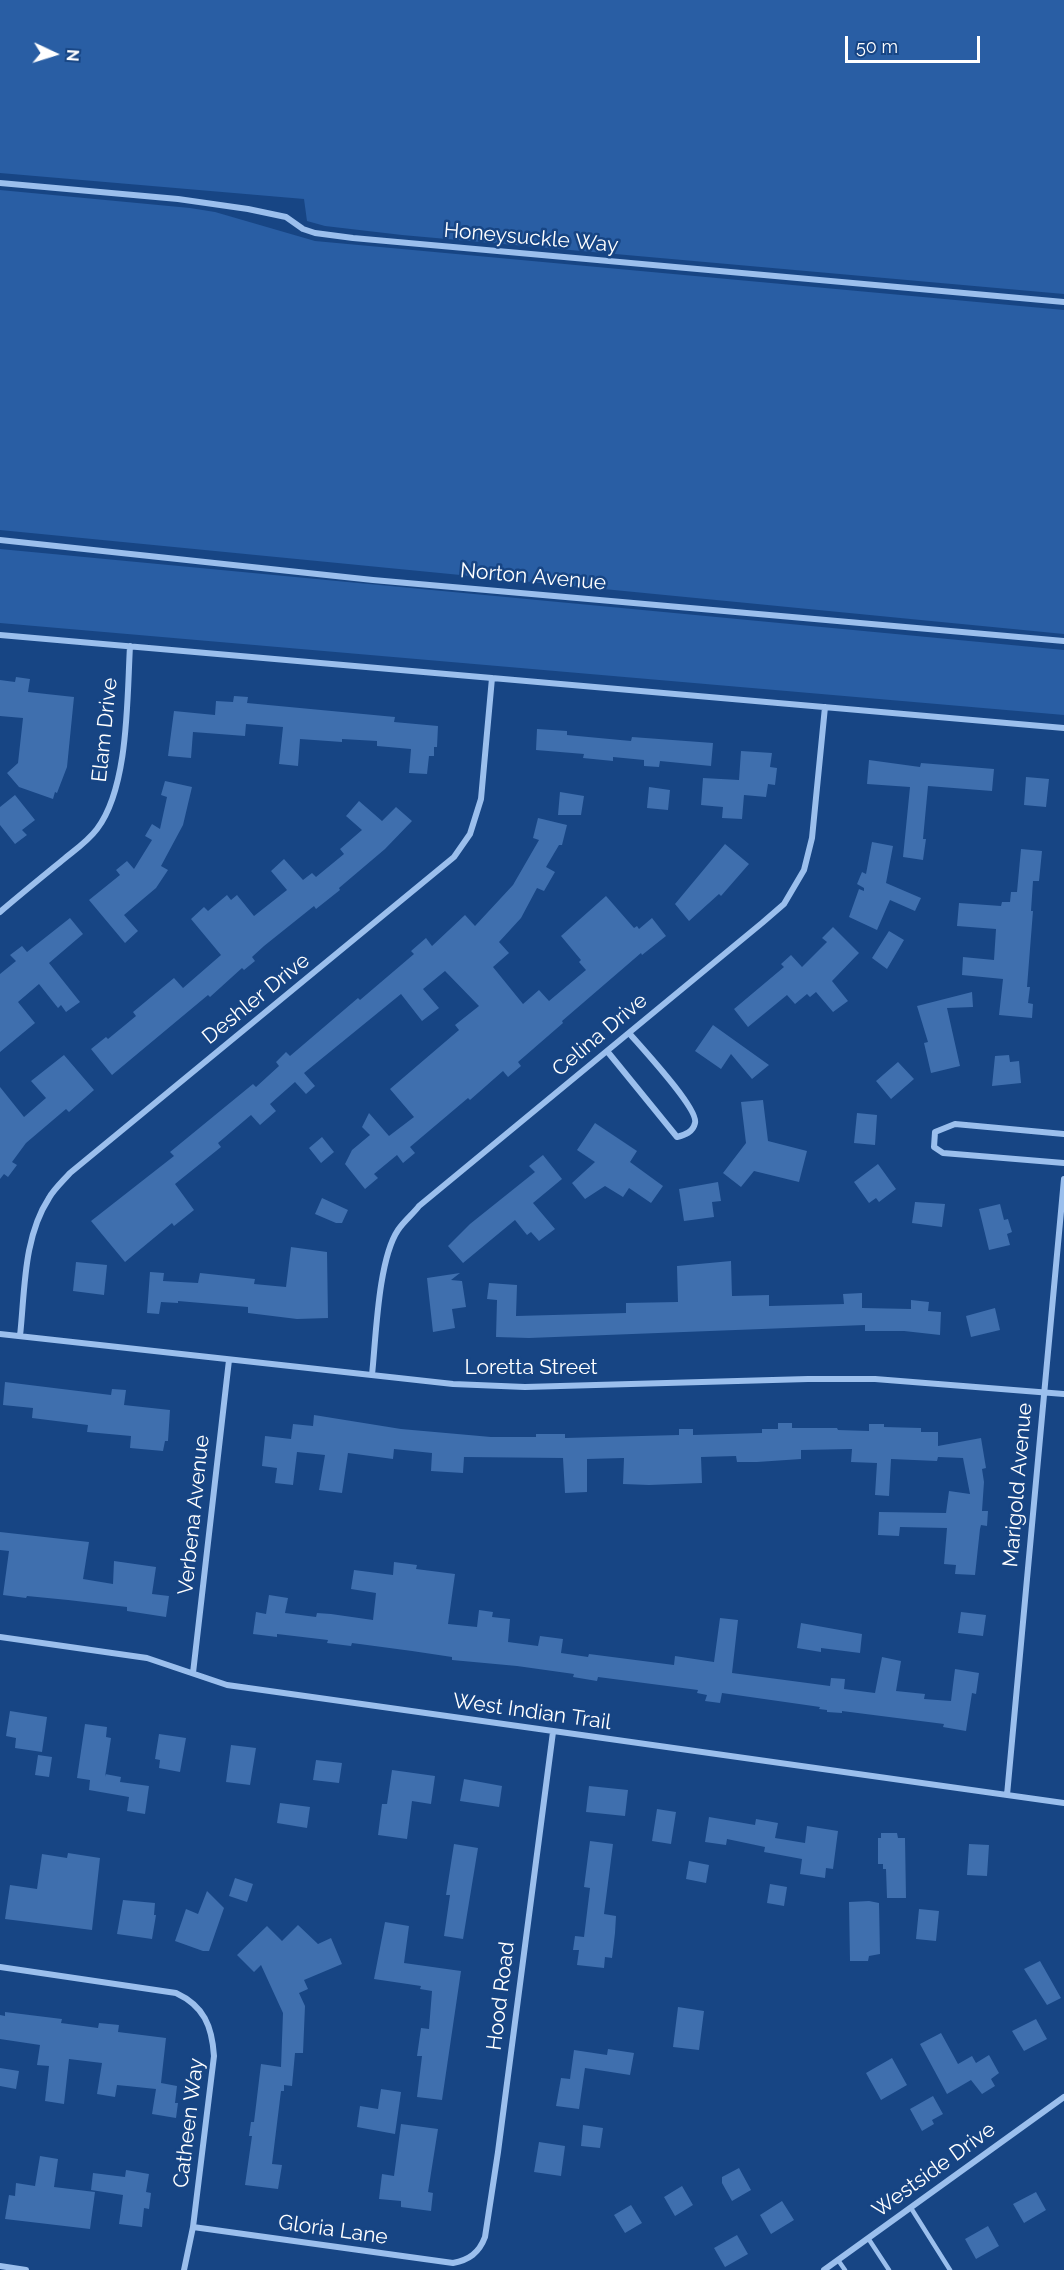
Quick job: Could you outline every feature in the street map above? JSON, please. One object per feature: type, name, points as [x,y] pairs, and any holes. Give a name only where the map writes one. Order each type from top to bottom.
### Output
[{"type":"street","name":"Honeysuckle Way","points":[[0,183],[248,209],[286,217],[303,229],[315,233],[353,238],[1064,302]]},
{"type":"street","name":"Norton Avenue","points":[[0,540],[396,582],[1064,641]]},
{"type":"street","points":[[0,635],[1064,728]]},
{"type":"street","name":"Elam Drive","points":[[0,912],[88,839],[108,811],[120,769],[130,646]]},
{"type":"street","name":"Deshler Drive","points":[[20,1336],[31,1243],[49,1197],[70,1173],[454,857],[470,834],[481,800],[492,678]]},
{"type":"street","name":"Celina Drive","points":[[372,1375],[384,1270],[389,1249],[398,1231],[420,1206],[784,904],[801,878],[812,838],[825,707]]},
{"type":"street","points":[[607,1051],[677,1137],[692,1130],[695,1115],[687,1101],[629,1033]]},
{"type":"street","points":[[1064,1134],[955,1124],[935,1132],[934,1147],[942,1153],[1064,1162]]},
{"type":"street","name":"Marigold Avenue","points":[[1007,1795],[1064,1179]]},
{"type":"street","name":"Loretta Street","points":[[0,1334],[453,1384],[525,1387],[808,1378],[875,1379],[1064,1394]]},
{"type":"street","name":"Verbena Avenue","points":[[193,1673],[229,1360]]},
{"type":"street","name":"West Indian Trail","points":[[0,1637],[147,1658],[226,1685],[1064,1803]]},
{"type":"street","name":"Hood Road","points":[[468,2258],[481,2247],[485,2237],[553,1732]]},
{"type":"street","name":"Catheen Way","points":[[0,1967],[177,1993],[194,2003],[203,2013],[213,2036],[214,2055],[193,2227],[184,2270]]},
{"type":"street","name":"Westside Drive","points":[[824,2270],[1064,2097]]},
{"type":"street","name":"Gloria Lane","points":[[193,2227],[453,2263],[468,2258]]},
{"type":"street","points":[[0,2266],[26,2270]]},
{"type":"lane","points":[[910,2208],[950,2270]]},
{"type":"lane","points":[[868,2238],[889,2270]]},
{"type":"lane","points":[[838,2260],[845,2270]]},
{"type":"shaded area","points":[[0,0],[1064,0],[1064,294],[402,235],[325,226],[307,221],[304,199],[0,173]]},
{"type":"shaded area","points":[[0,190],[215,212],[315,241],[1064,310],[1064,634],[0,530]]},
{"type":"shaded area","points":[[0,549],[1064,650],[1064,715],[0,623]]},
{"type":"building","points":[[16,677],[30,679],[28,692],[74,697],[67,767],[53,799],[19,787],[7,773],[18,763],[23,718],[0,716],[0,680],[15,682]]},
{"type":"building","points":[[234,696],[248,697],[247,703],[395,717],[394,722],[438,726],[437,747],[434,747],[434,756],[429,756],[427,774],[409,773],[411,749],[377,746],[377,741],[342,739],[342,742],[300,739],[298,766],[279,764],[283,727],[246,724],[245,736],[193,732],[191,758],[168,756],[174,711],[215,715],[216,701],[233,702]]},
{"type":"building","points":[[537,729],[567,731],[567,735],[631,741],[632,737],[713,743],[711,766],[660,761],[659,767],[644,766],[644,760],[613,757],[613,761],[583,758],[584,754],[536,750]]},
{"type":"building","points":[[741,751],[772,753],[770,767],[777,768],[775,785],[768,784],[766,797],[744,795],[742,819],[722,818],[723,807],[701,805],[703,778],[739,780]]},
{"type":"building","points":[[869,760],[920,767],[921,763],[994,769],[992,791],[928,786],[923,860],[903,857],[910,787],[867,784]]},
{"type":"building","points":[[1026,777],[1049,779],[1046,807],[1024,805]]},
{"type":"building","points":[[165,781],[192,787],[183,825],[161,866],[168,870],[156,888],[124,915],[138,931],[125,943],[89,900],[120,875],[116,870],[127,861],[134,869],[152,840],[145,836],[152,824],[160,829],[167,797],[161,795]]},
{"type":"building","points":[[649,787],[670,790],[668,810],[647,808]]},
{"type":"building","points":[[560,792],[584,796],[581,815],[558,815]]},
{"type":"building","points":[[15,795],[35,820],[22,830],[27,835],[15,844],[0,825],[0,807]]},
{"type":"building","points":[[359,801],[382,821],[396,807],[412,821],[385,849],[339,888],[340,890],[316,909],[314,906],[264,946],[252,957],[255,961],[244,970],[242,968],[210,997],[208,995],[112,1075],[91,1049],[106,1037],[108,1039],[136,1016],[133,1012],[174,978],[183,988],[221,955],[191,919],[204,907],[208,911],[227,895],[231,900],[237,895],[254,916],[287,890],[271,871],[284,859],[303,880],[312,873],[316,877],[344,854],[340,849],[362,830],[346,816]]},
{"type":"building","points":[[538,818],[567,825],[562,845],[559,845],[546,867],[555,872],[544,891],[537,888],[521,918],[499,942],[509,953],[493,967],[523,1004],[539,990],[549,1001],[586,970],[579,962],[581,960],[561,936],[606,896],[634,928],[637,926],[639,929],[652,918],[666,936],[642,955],[641,953],[562,1021],[563,1023],[518,1062],[521,1066],[508,1077],[503,1071],[470,1100],[468,1098],[410,1147],[415,1153],[403,1163],[397,1155],[374,1174],[378,1178],[365,1189],[345,1164],[352,1150],[370,1135],[362,1127],[369,1113],[389,1136],[414,1117],[390,1089],[459,1030],[455,1025],[479,1006],[445,971],[423,989],[439,1008],[422,1021],[401,994],[304,1073],[315,1086],[306,1094],[295,1082],[270,1104],[276,1111],[260,1125],[251,1115],[218,1143],[221,1147],[175,1184],[194,1210],[174,1226],[172,1223],[125,1262],[91,1221],[174,1156],[170,1152],[253,1084],[256,1087],[279,1066],[276,1062],[286,1052],[290,1056],[358,998],[360,1000],[414,954],[411,951],[426,938],[432,946],[465,915],[475,926],[513,885],[539,840],[533,838]]},
{"type":"building","points":[[872,842],[893,846],[886,883],[921,898],[915,911],[890,900],[877,930],[849,917],[859,889],[864,891],[864,888],[857,884],[862,872],[866,874]]},
{"type":"building","points":[[725,844],[749,864],[721,896],[719,894],[689,921],[675,904]]},
{"type":"building","points":[[1021,849],[1042,851],[1039,881],[1033,881],[1031,911],[1033,911],[1027,987],[1030,987],[1028,1003],[1033,1004],[1032,1018],[999,1015],[1003,979],[962,975],[963,957],[994,960],[996,929],[957,926],[959,903],[1001,906],[1002,902],[1010,902],[1011,892],[1017,892]]},
{"type":"building","points":[[70,918],[83,934],[49,963],[80,1002],[66,1012],[61,1005],[58,1008],[39,984],[18,1002],[35,1023],[0,1052],[0,974],[16,961],[10,955],[22,946],[27,952]]},
{"type":"building","points":[[833,927],[859,953],[832,981],[848,1001],[833,1012],[816,992],[810,997],[807,994],[795,1004],[787,995],[748,1027],[734,1009],[784,967],[781,964],[791,955],[802,967],[827,942],[822,938]]},
{"type":"building","points":[[889,931],[904,940],[887,969],[872,958]]},
{"type":"building","points":[[972,992],[973,1007],[947,1008],[960,1066],[931,1073],[924,1043],[928,1042],[917,1006]]},
{"type":"building","points":[[713,1025],[769,1065],[752,1079],[731,1054],[721,1069],[695,1051]]},
{"type":"building","points":[[64,1055],[94,1090],[69,1112],[66,1109],[26,1143],[12,1162],[17,1165],[8,1177],[4,1174],[0,1179],[0,1087],[24,1117],[46,1098],[31,1081]]},
{"type":"building","points":[[1009,1055],[1010,1062],[1019,1061],[1021,1083],[992,1086],[995,1056]]},
{"type":"building","points":[[898,1062],[914,1079],[891,1099],[876,1081]]},
{"type":"building","points":[[763,1100],[768,1141],[807,1151],[799,1182],[754,1171],[741,1187],[723,1173],[746,1143],[741,1102]]},
{"type":"building","points":[[857,1113],[877,1115],[875,1145],[854,1143]]},
{"type":"building","points":[[595,1123],[637,1151],[630,1162],[663,1186],[651,1203],[629,1188],[623,1197],[605,1186],[585,1199],[572,1183],[595,1162],[577,1150]]},
{"type":"building","points":[[322,1137],[334,1152],[321,1163],[309,1148]]},
{"type":"building","points":[[543,1155],[562,1179],[533,1203],[555,1229],[539,1241],[531,1232],[527,1235],[515,1220],[463,1263],[448,1246],[470,1224],[535,1172],[529,1166]]},
{"type":"building","points":[[878,1164],[896,1189],[879,1202],[876,1198],[869,1203],[854,1182]]},
{"type":"building","points":[[718,1182],[721,1201],[712,1202],[714,1217],[684,1221],[679,1189]]},
{"type":"building","points":[[322,1198],[348,1210],[342,1223],[336,1223],[315,1214]]},
{"type":"building","points":[[915,1202],[945,1204],[942,1227],[912,1223]]},
{"type":"building","points":[[1000,1204],[1004,1220],[1008,1219],[1012,1232],[1007,1234],[1010,1245],[989,1250],[979,1209]]},
{"type":"building","points":[[291,1247],[327,1252],[328,1318],[297,1319],[248,1313],[248,1307],[178,1301],[178,1303],[161,1302],[159,1314],[147,1313],[150,1272],[164,1273],[163,1281],[198,1283],[200,1273],[255,1279],[254,1284],[286,1287]]},
{"type":"building","points":[[731,1261],[732,1296],[769,1295],[769,1306],[844,1304],[843,1294],[862,1293],[862,1308],[911,1309],[911,1300],[929,1302],[928,1311],[941,1312],[940,1335],[904,1331],[865,1331],[865,1325],[529,1338],[496,1337],[497,1300],[487,1299],[489,1283],[517,1285],[516,1316],[626,1313],[626,1303],[678,1302],[677,1266]]},
{"type":"building","points":[[76,1262],[107,1265],[104,1295],[73,1291]]},
{"type":"building","points":[[460,1273],[451,1280],[462,1281],[466,1307],[452,1309],[455,1328],[433,1332],[427,1278]]},
{"type":"building","points":[[995,1308],[1000,1330],[971,1337],[966,1316]]},
{"type":"building","points":[[5,1382],[111,1395],[112,1389],[126,1390],[124,1405],[170,1410],[168,1441],[165,1441],[163,1451],[130,1448],[131,1436],[87,1432],[88,1425],[32,1418],[33,1408],[3,1405]]},
{"type":"building","points":[[314,1415],[401,1429],[491,1437],[536,1437],[536,1434],[565,1434],[565,1438],[679,1435],[679,1429],[693,1429],[693,1435],[762,1433],[762,1429],[778,1429],[778,1423],[792,1423],[792,1428],[837,1428],[838,1430],[869,1431],[869,1424],[884,1424],[884,1427],[921,1428],[921,1432],[938,1432],[938,1446],[981,1438],[986,1468],[982,1469],[984,1482],[982,1511],[988,1511],[987,1526],[981,1525],[980,1529],[975,1575],[955,1574],[956,1565],[944,1564],[947,1528],[900,1527],[899,1536],[878,1535],[879,1512],[946,1513],[949,1491],[970,1494],[963,1458],[938,1457],[937,1461],[891,1459],[889,1496],[875,1495],[877,1463],[851,1462],[852,1449],[801,1450],[801,1459],[757,1462],[737,1462],[736,1456],[701,1457],[702,1483],[649,1485],[623,1484],[624,1458],[587,1459],[587,1492],[565,1493],[563,1458],[464,1457],[463,1473],[431,1471],[432,1453],[394,1449],[393,1459],[348,1453],[342,1493],[319,1490],[325,1455],[297,1452],[293,1485],[275,1483],[277,1468],[262,1466],[265,1436],[291,1439],[293,1424],[313,1426]]},
{"type":"building","points":[[0,1532],[89,1542],[83,1579],[113,1584],[114,1561],[156,1567],[152,1594],[169,1596],[166,1617],[127,1611],[127,1607],[3,1595],[9,1551],[0,1550]]},
{"type":"building","points":[[394,1562],[417,1565],[416,1569],[455,1574],[448,1624],[477,1627],[479,1610],[493,1612],[492,1617],[510,1619],[508,1642],[538,1646],[540,1636],[563,1639],[561,1653],[588,1657],[589,1654],[674,1665],[675,1656],[714,1662],[720,1618],[738,1620],[732,1673],[830,1686],[831,1678],[845,1679],[844,1689],[875,1693],[882,1657],[901,1661],[896,1691],[925,1694],[924,1699],[951,1701],[955,1669],[979,1673],[976,1694],[972,1693],[966,1731],[943,1727],[944,1724],[842,1711],[842,1713],[827,1712],[827,1710],[819,1709],[820,1707],[722,1693],[720,1703],[705,1701],[707,1695],[697,1693],[698,1690],[598,1677],[597,1681],[573,1677],[574,1674],[452,1660],[452,1657],[412,1651],[352,1643],[351,1646],[327,1643],[328,1640],[277,1634],[277,1637],[253,1634],[256,1612],[266,1614],[269,1595],[288,1598],[285,1613],[316,1617],[317,1613],[331,1614],[373,1620],[376,1593],[351,1589],[354,1570],[393,1575]]},
{"type":"building","points":[[961,1612],[986,1615],[983,1636],[958,1633]]},
{"type":"building","points":[[801,1623],[862,1634],[860,1653],[821,1648],[821,1652],[797,1648]]},
{"type":"building","points":[[10,1711],[47,1717],[42,1752],[15,1748],[16,1738],[6,1736]]},
{"type":"building","points":[[85,1724],[107,1727],[106,1737],[111,1738],[105,1774],[121,1777],[120,1782],[149,1786],[145,1814],[127,1811],[129,1797],[89,1790],[90,1780],[77,1778]]},
{"type":"building","points":[[159,1734],[186,1738],[180,1772],[159,1768],[160,1760],[155,1759]]},
{"type":"building","points":[[231,1745],[256,1748],[250,1785],[226,1782]]},
{"type":"building","points":[[38,1755],[52,1757],[49,1777],[35,1775]]},
{"type":"building","points":[[316,1760],[342,1763],[339,1783],[313,1780]]},
{"type":"building","points":[[392,1770],[435,1776],[431,1804],[412,1801],[407,1839],[378,1835],[382,1804],[387,1804]]},
{"type":"building","points":[[464,1779],[502,1786],[499,1807],[460,1801]]},
{"type":"building","points":[[589,1786],[628,1790],[625,1816],[586,1812]]},
{"type":"building","points":[[280,1803],[310,1807],[307,1828],[277,1823]]},
{"type":"building","points":[[657,1809],[676,1812],[671,1844],[652,1841]]},
{"type":"building","points":[[709,1817],[755,1825],[756,1819],[778,1823],[775,1838],[805,1843],[807,1826],[838,1831],[833,1869],[826,1868],[825,1878],[800,1874],[802,1859],[764,1852],[765,1847],[727,1839],[726,1845],[705,1842]]},
{"type":"building","points":[[881,1833],[897,1833],[898,1838],[905,1838],[906,1898],[887,1898],[886,1869],[883,1869],[883,1864],[878,1864],[878,1838],[881,1838]]},
{"type":"building","points":[[590,1841],[613,1844],[604,1914],[616,1916],[615,1933],[612,1958],[605,1957],[604,1968],[577,1965],[579,1950],[573,1950],[575,1936],[584,1937],[590,1888],[584,1887]]},
{"type":"building","points":[[454,1844],[478,1848],[463,1939],[444,1936],[450,1895],[446,1895]]},
{"type":"building","points":[[969,1844],[989,1845],[987,1876],[967,1875]]},
{"type":"building","points":[[68,1853],[100,1858],[92,1930],[5,1919],[10,1885],[37,1889],[42,1854],[67,1858]]},
{"type":"building","points":[[689,1861],[709,1865],[706,1883],[686,1879]]},
{"type":"building","points":[[235,1878],[253,1884],[247,1902],[229,1896]]},
{"type":"building","points":[[770,1884],[787,1887],[784,1906],[767,1903]]},
{"type":"building","points":[[207,1891],[224,1908],[209,1951],[203,1951],[175,1941],[186,1909],[198,1914]]},
{"type":"building","points":[[123,1900],[155,1903],[154,1915],[156,1915],[152,1939],[117,1934]]},
{"type":"building","points":[[849,1902],[879,1903],[880,1954],[869,1956],[868,1961],[850,1961]]},
{"type":"building","points":[[919,1909],[939,1911],[936,1941],[916,1939]]},
{"type":"building","points":[[385,1922],[409,1926],[404,1963],[461,1971],[442,2100],[417,2097],[422,2056],[417,2056],[421,2028],[429,2029],[432,1991],[420,1989],[421,1986],[374,1979]]},
{"type":"building","points":[[298,1925],[318,1944],[331,1938],[342,1964],[304,1980],[308,1989],[299,1993],[305,2006],[303,2053],[295,2053],[292,2086],[284,2085],[284,2091],[281,2091],[272,2164],[282,2165],[278,2189],[245,2185],[252,2136],[249,2136],[251,2122],[254,2122],[261,2064],[281,2067],[283,2013],[261,1965],[254,1972],[237,1955],[267,1926],[282,1941]]},
{"type":"building","points":[[1040,1961],[1061,1998],[1047,2005],[1024,1969]]},
{"type":"building","points":[[678,2007],[704,2011],[699,2050],[673,2047]]},
{"type":"building","points":[[5,2012],[62,2019],[61,2023],[98,2028],[99,2023],[119,2025],[118,2032],[166,2038],[161,2083],[177,2086],[176,2118],[152,2114],[156,2089],[117,2085],[115,2097],[97,2094],[102,2063],[69,2059],[64,2104],[45,2101],[49,2066],[37,2065],[40,2045],[0,2039],[0,2015],[5,2016]]},
{"type":"building","points":[[1036,2019],[1047,2039],[1024,2051],[1012,2031]]},
{"type":"building","points":[[941,2033],[958,2064],[972,2056],[976,2063],[989,2055],[999,2073],[991,2079],[995,2086],[982,2094],[971,2080],[947,2094],[920,2044]]},
{"type":"building","points":[[608,2049],[634,2053],[630,2075],[585,2068],[579,2109],[556,2106],[561,2078],[570,2079],[574,2050],[607,2055]]},
{"type":"building","points":[[892,2058],[907,2085],[881,2100],[866,2073]]},
{"type":"building","points":[[0,2068],[19,2071],[16,2089],[0,2086]]},
{"type":"building","points":[[381,2089],[401,2092],[395,2134],[357,2127],[360,2106],[378,2109]]},
{"type":"building","points":[[933,2096],[943,2114],[932,2120],[934,2124],[922,2131],[910,2109]]},
{"type":"building","points":[[401,2124],[438,2129],[428,2192],[433,2193],[431,2211],[401,2207],[401,2201],[379,2199],[382,2174],[394,2176]]},
{"type":"building","points":[[583,2125],[603,2128],[600,2148],[581,2146]]},
{"type":"building","points":[[539,2142],[565,2146],[561,2176],[534,2172]]},
{"type":"building","points":[[40,2156],[58,2159],[54,2187],[95,2192],[90,2229],[5,2219],[9,2195],[15,2196],[16,2183],[35,2186]]},
{"type":"building","points":[[739,2168],[751,2190],[732,2201],[722,2183],[722,2177]]},
{"type":"building","points":[[126,2170],[149,2174],[146,2192],[151,2193],[149,2209],[144,2208],[142,2227],[119,2224],[123,2195],[91,2190],[93,2173],[125,2177]]},
{"type":"building","points":[[682,2186],[693,2205],[675,2216],[664,2197]]},
{"type":"building","points":[[1036,2192],[1046,2210],[1024,2223],[1013,2204]]},
{"type":"building","points":[[782,2201],[794,2220],[771,2234],[760,2215]]},
{"type":"building","points":[[631,2205],[642,2223],[625,2233],[614,2215]]},
{"type":"building","points":[[988,2226],[999,2246],[976,2259],[965,2239]]},
{"type":"building","points":[[737,2235],[748,2254],[725,2267],[714,2248]]}]
